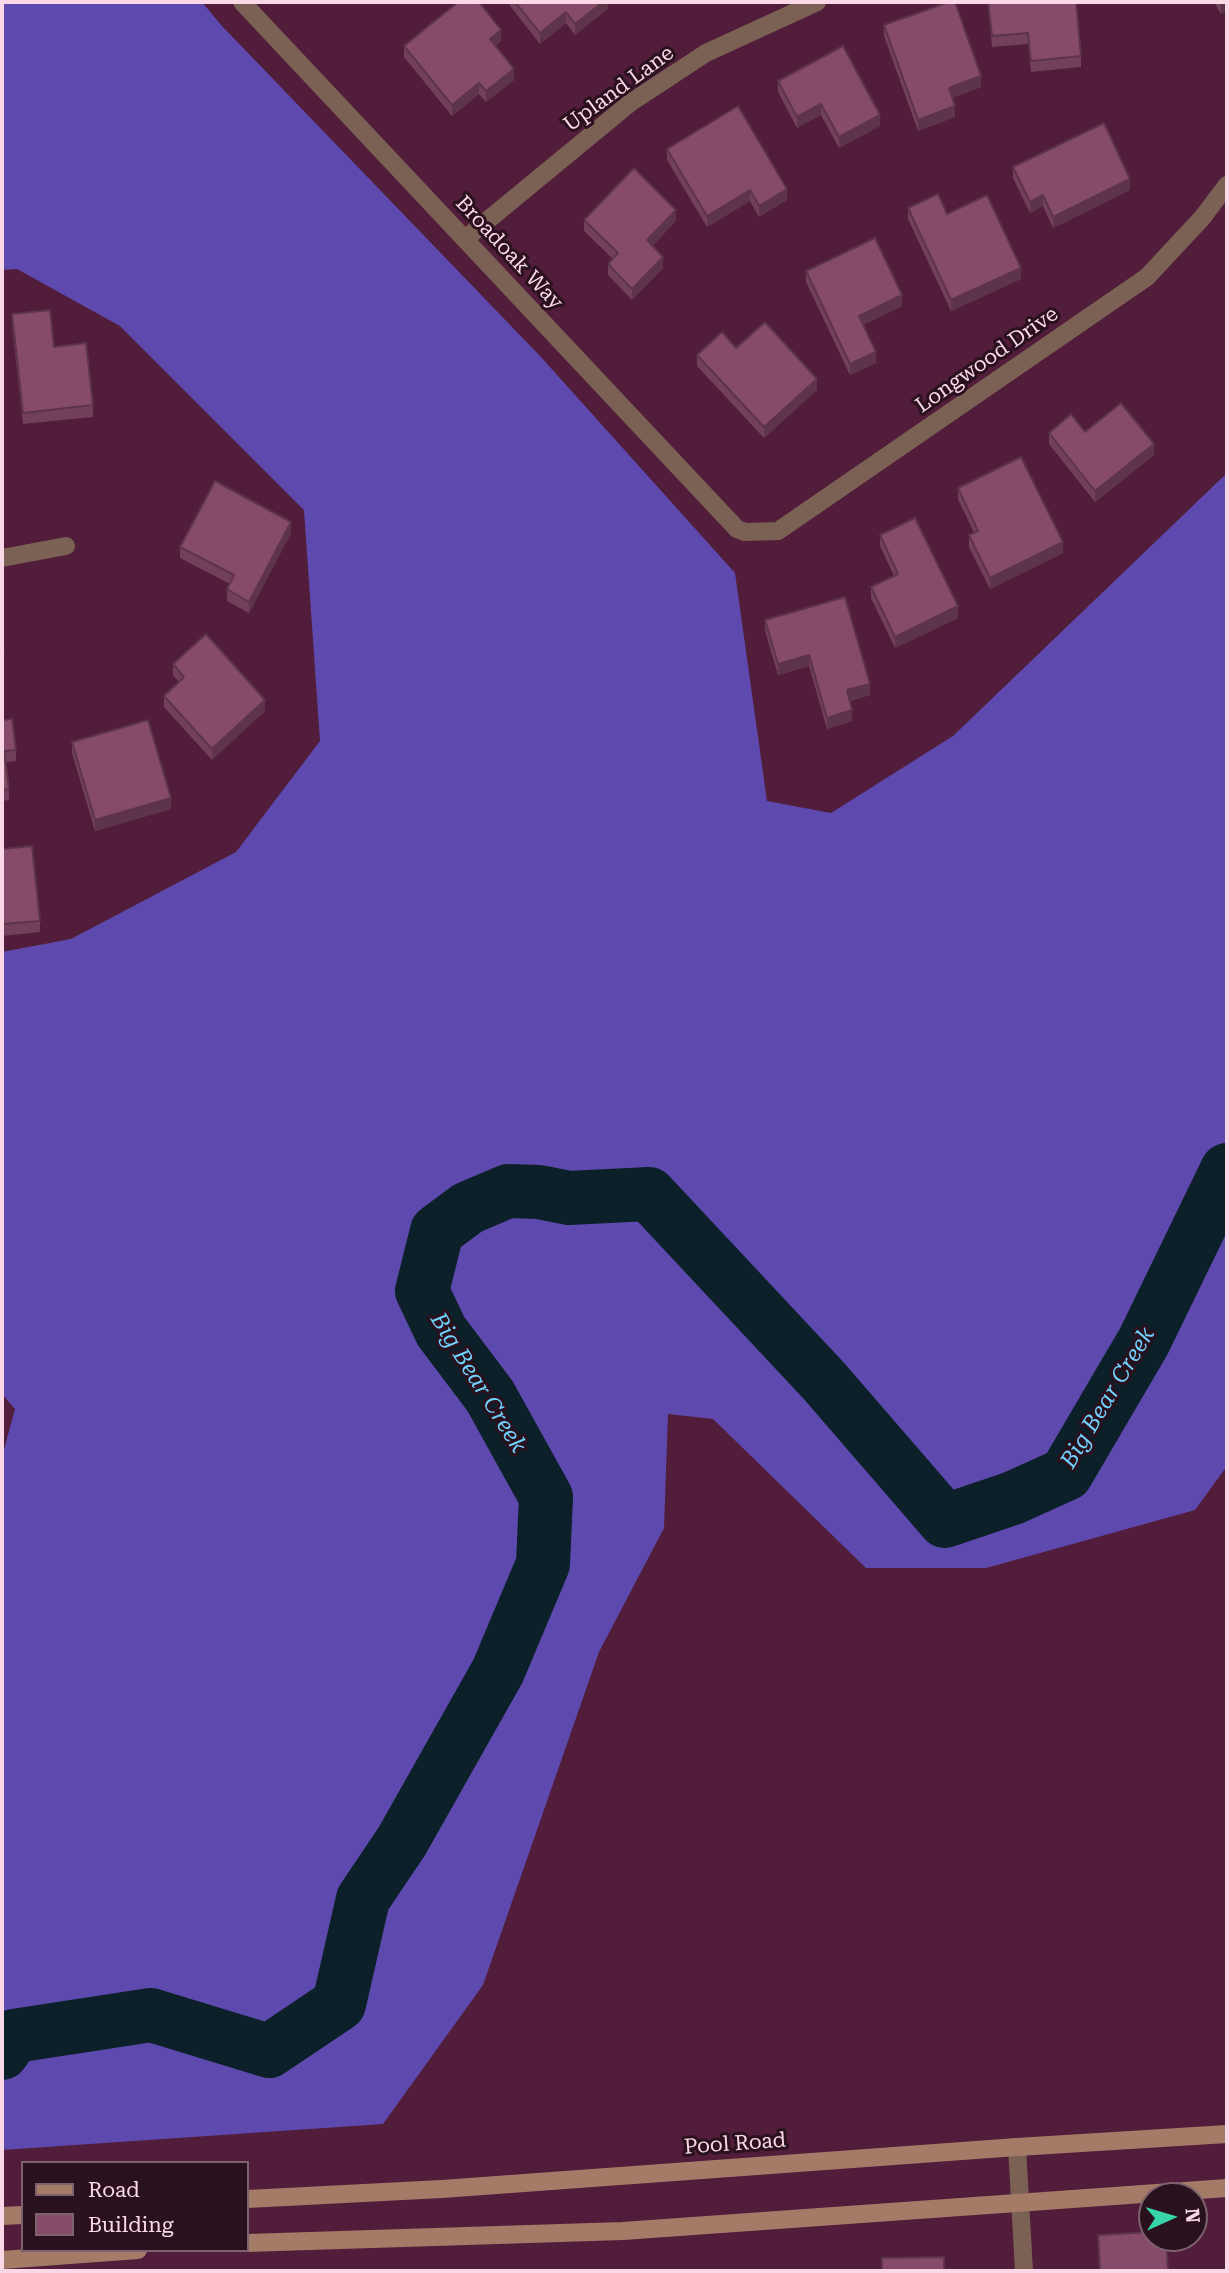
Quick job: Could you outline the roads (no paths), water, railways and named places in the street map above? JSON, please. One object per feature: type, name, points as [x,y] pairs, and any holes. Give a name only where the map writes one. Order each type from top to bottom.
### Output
[{"type":"main road","name":"Pool Road","points":[[254,2198],[442,2189],[1227,2134]]},
{"type":"main road","points":[[248,2243],[623,2231],[1227,2188]]},
{"type":"main road","points":[[2,2216],[21,2214]]},
{"type":"main road","points":[[2,2260],[111,2252]]},
{"type":"street","name":"Broadoak Way","points":[[242,2],[737,529],[746,532]]},
{"type":"street","name":"Upland Lane","points":[[465,239],[630,103],[706,53],[817,2]]},
{"type":"street","name":"Longwood Drive","points":[[746,532],[778,531],[1147,277],[1202,218],[1227,185]]},
{"type":"street","points":[[2,558],[66,546]]},
{"type":"street","points":[[1017,2147],[1024,2271]]},
{"type":"waterway","name":"Big Bear Creek","points":[[2,2053],[14,2036],[151,2015],[269,2051],[339,2004],[363,1899],[402,1841],[498,1671],[543,1564],[546,1497],[490,1396],[441,1331],[422,1291],[437,1231],[468,1208],[508,1191],[539,1192],[569,1198],[649,1194],[824,1381],[945,1521],[1013,1498],[1066,1474],[1144,1341],[1227,1170]]}]
